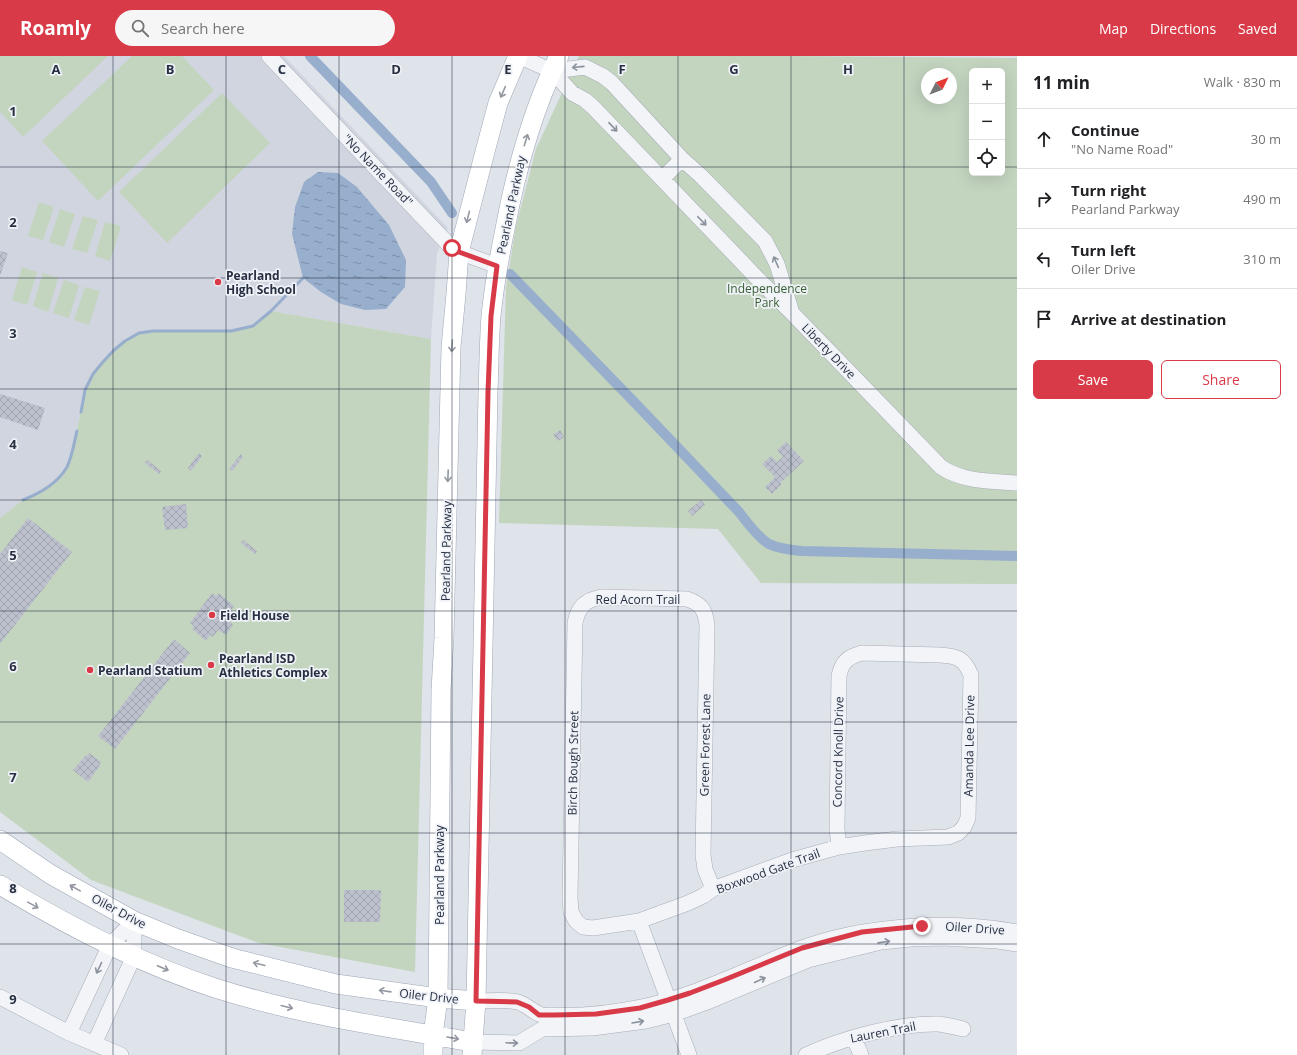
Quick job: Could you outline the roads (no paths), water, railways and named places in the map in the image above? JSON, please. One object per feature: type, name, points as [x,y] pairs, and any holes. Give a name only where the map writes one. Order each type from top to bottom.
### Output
[{"type":"main road","name":"Pearland Parkway","points":[[433,1055],[438,998],[441,690],[444,638],[451,347],[459,252],[498,103],[518,56]]},
{"type":"main road","name":"Pearland Parkway","points":[[472,1048],[476,1001],[488,392],[491,316],[497,266],[519,163],[527,135],[555,63]]},
{"type":"main road","name":"Oiler Drive","points":[[0,840],[50,874],[134,921],[178,939],[232,958],[336,984],[438,998],[476,1001]]},
{"type":"main road","name":"Oiler Drive","points":[[0,885],[70,925],[110,945],[184,978],[251,998],[322,1015],[434,1035],[472,1048]]},
{"type":"street","name":"\"No Name Road\"","points":[[269,56],[452,248],[497,266]]},
{"type":"street","points":[[518,56],[555,63],[585,66],[612,83],[682,159],[701,176],[765,241],[777,264],[792,313]]},
{"type":"street","name":"Liberty Drive","points":[[555,63],[572,93],[585,100],[600,114],[941,467],[948,472],[964,477],[987,481],[1017,482]]},
{"type":"street","points":[[662,179],[682,159]]},
{"type":"street","name":"Red Acorn Trail","points":[[582,606],[591,599],[601,597],[687,599],[696,602]]},
{"type":"street","name":"Green Forest Lane","points":[[696,602],[702,608],[706,616],[707,625],[703,855],[705,869],[713,889]]},
{"type":"street","name":"Birch Bough Street","points":[[576,921],[571,912],[570,897],[575,623],[577,614],[582,606]]},
{"type":"street","name":"Concord Knoll Drive","points":[[839,847],[837,829],[839,676],[841,666],[853,656],[862,653],[951,656],[960,659],[967,666]]},
{"type":"street","name":"Amanda Lee Drive","points":[[964,828],[968,818],[971,674],[967,666]]},
{"type":"street","name":"Boxwood Gate Trail","points":[[576,921],[583,927],[593,928],[639,920],[703,896],[713,889],[792,860],[839,847],[897,839],[948,837],[958,833],[964,828]]},
{"type":"street","points":[[639,920],[689,1055]]},
{"type":"street","points":[[69,1033],[110,945],[134,921]]},
{"type":"street","points":[[94,1044],[134,956],[134,921]]},
{"type":"street","name":"Oiler Drive","points":[[476,1001],[517,1002],[529,1007],[539,1015],[567,1016],[617,1011],[640,1008],[668,1000],[724,980],[802,948],[862,932],[922,926],[953,925],[982,926],[1017,932]]},
{"type":"street","name":"Oiler Drive","points":[[472,1048],[519,1043],[542,1029],[606,1027],[646,1021],[674,1014],[707,1002],[808,960],[881,942],[943,938],[998,941],[1017,944]]},
{"type":"street","points":[[0,997],[69,1033],[121,1055]]},
{"type":"street","name":"Lauren Trail","points":[[806,1055],[825,1046],[873,1032],[900,1027],[940,1024],[963,1029]]},
{"type":"street","points":[[854,1038],[861,1055]]},
{"type":"water","points":[[318,172],[338,173],[357,187],[389,225],[406,260],[405,287],[386,309],[365,310],[341,304],[321,292],[303,278],[292,234],[295,207],[304,182]]},
{"type":"waterway","points":[[310,56],[431,182],[452,213]]},
{"type":"waterway","points":[[510,274],[739,512],[757,534],[769,544],[789,550],[802,551],[1017,556]]},
{"type":"waterway","points":[[81,412],[85,390],[93,374],[113,351],[125,341],[139,333],[153,331],[231,331],[253,326],[271,311],[303,278]]},
{"type":"waterway","points":[[23,500],[48,487],[63,473],[70,459],[77,431]]},
{"type":"place","name":"Pearland High School","points":[[218,282]]},
{"type":"place","name":"Field House","points":[[212,615]]},
{"type":"place","name":"Pearland ISD Athletics Complex","points":[[211,665]]},
{"type":"place","name":"Pearland Statium","points":[[90,670]]},
{"type":"park label","name":"Independence Park","points":[[767,295]]}]
